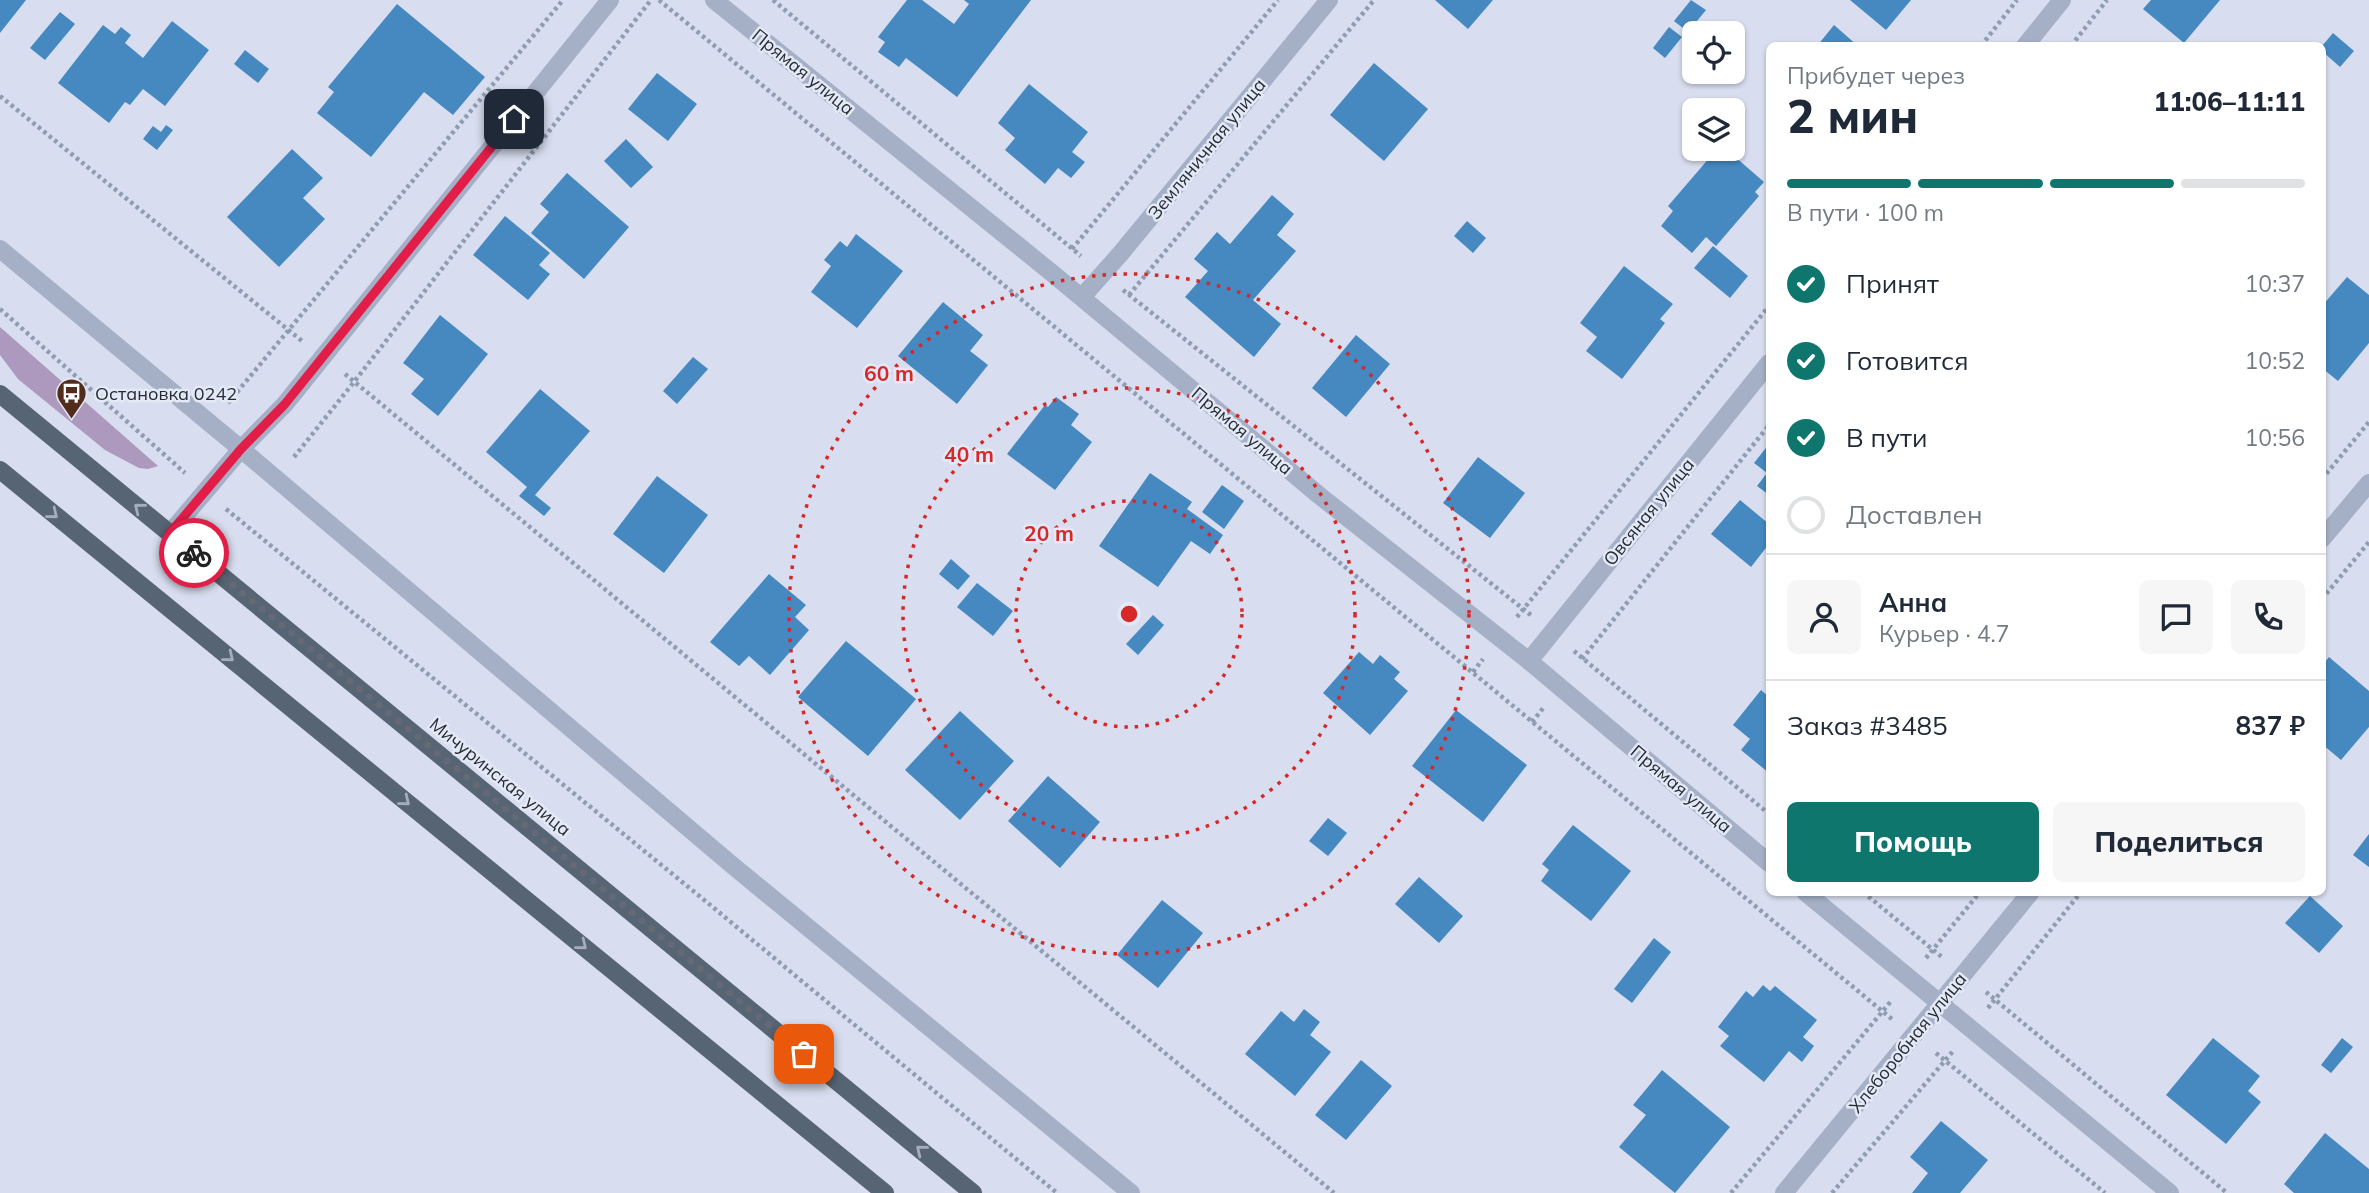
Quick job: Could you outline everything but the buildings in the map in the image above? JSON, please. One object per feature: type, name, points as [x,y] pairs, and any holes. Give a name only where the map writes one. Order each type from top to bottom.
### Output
[{"type":"main road","name":"Мичуринская улица","points":[[0,394],[973,1193]]},
{"type":"main road","points":[[0,470],[885,1193]]},
{"type":"street","points":[[170,533],[323,358],[610,0]]},
{"type":"street","name":"Прямая улица","points":[[714,0],[1052,272],[1320,496],[1529,661],[1766,860]]},
{"type":"street","name":"Земляничная улица","points":[[1082,297],[1329,0]]},
{"type":"street","points":[[2028,42],[2062,0]]},
{"type":"street","points":[[0,250],[241,449],[732,865],[1131,1193]]},
{"type":"street","name":"Овсяная улица","points":[[1529,661],[1766,367]]},
{"type":"street","points":[[2326,535],[2369,483]]},
{"type":"street","points":[[1810,896],[2170,1193]]},
{"type":"street","name":"Хлеборобная улица","points":[[1784,1193],[2028,896]]},
{"type":"path","points":[[209,425],[563,0]]},
{"type":"path","points":[[275,479],[354,382],[651,0]]},
{"type":"path","points":[[659,0],[2105,1193]]},
{"type":"path","points":[[773,0],[1103,274],[1553,632],[1766,811]]},
{"type":"path","points":[[1026,304],[1278,0]]},
{"type":"path","points":[[1085,352],[1108,319],[1374,0]]},
{"type":"path","points":[[1983,42],[2017,0]]},
{"type":"path","points":[[2074,42],[2107,0]]},
{"type":"path","points":[[0,96],[354,382],[1334,1193]]},
{"type":"path","points":[[0,309],[255,535],[703,899],[1057,1193]]},
{"type":"path","points":[[1473,672],[1766,310]]},
{"type":"path","points":[[2326,474],[2369,422]]},
{"type":"path","points":[[1532,722],[1766,429]]},
{"type":"path","points":[[2326,593],[2369,542]]},
{"type":"path","points":[[1868,896],[2227,1193]]},
{"type":"path","points":[[1731,1193],[1977,896]]},
{"type":"shaded area","points":[[0,327],[158,466],[139,468],[105,450],[18,379],[0,355]]},
{"type":"way so far","points":[[194,553],[804,1054]]},
{"type":"place","name":"Остановка 0242","points":[[72,421]]},
{"type":"route","points":[[194,553],[170,533],[241,449],[285,404],[514,119]]}]
